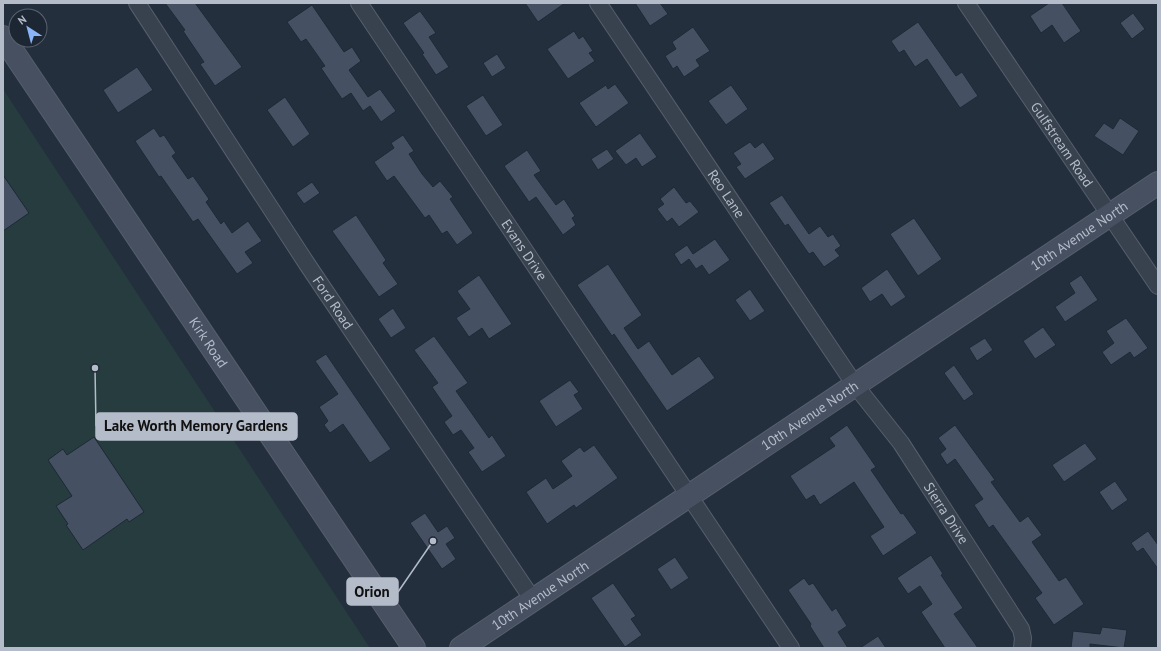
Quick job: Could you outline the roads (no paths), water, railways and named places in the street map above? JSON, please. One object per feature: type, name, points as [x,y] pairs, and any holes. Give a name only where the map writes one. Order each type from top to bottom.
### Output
[{"type":"street","name":"Ford Road","points":[[137,3],[307,264],[533,600]]},
{"type":"street","name":"Evans Drive","points":[[359,3],[689,496]]},
{"type":"street","name":"Reo Lane","points":[[598,3],[855,385]]},
{"type":"street","name":"Gulfstream Road","points":[[966,3],[1158,286]]},
{"type":"street","name":"Kirk Road","points":[[3,37],[414,648]]},
{"type":"street","name":"10th Avenue North","points":[[461,648],[1158,183]]},
{"type":"street","name":"Sierra Drive","points":[[855,385],[901,443],[1022,628],[1022,648]]},
{"type":"street","points":[[689,496],[791,648]]},
{"type":"place","name":"Lake Worth Memory Gardens","points":[[95,368]]},
{"type":"place","name":"Orion","points":[[433,541]]}]
